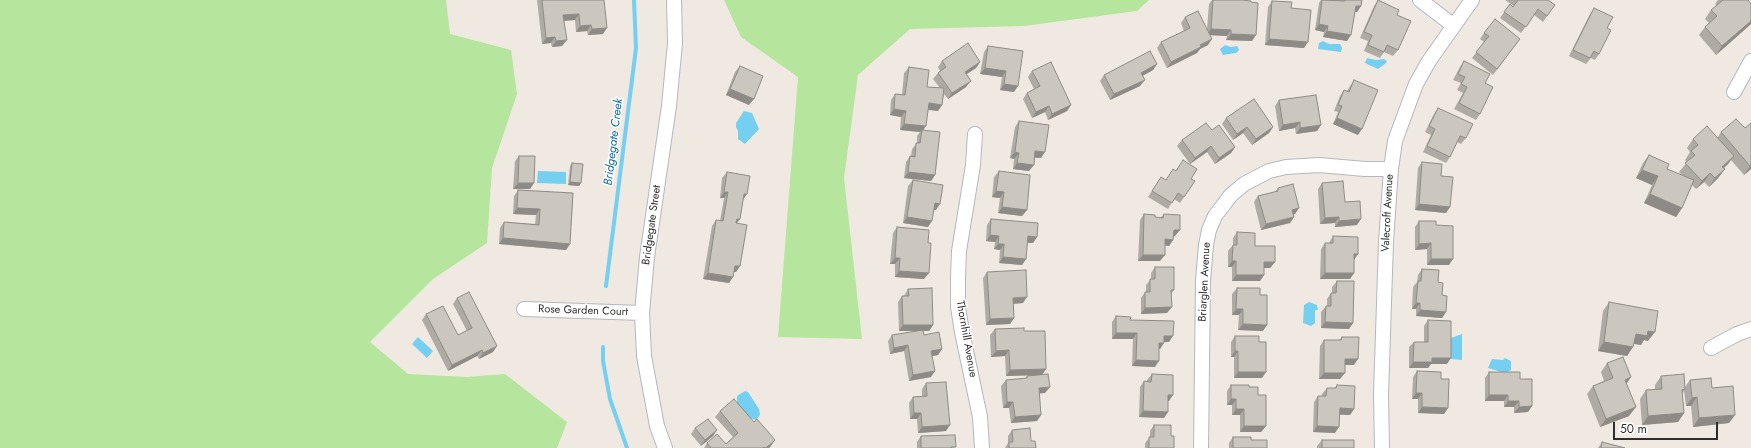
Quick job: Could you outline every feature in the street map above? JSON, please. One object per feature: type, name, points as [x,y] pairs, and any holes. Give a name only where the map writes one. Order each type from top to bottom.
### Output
[{"type":"street","name":"Bridgegate Street","points":[[665,448],[657,426],[644,356],[642,313],[647,257],[669,106],[675,44],[674,0]]},
{"type":"street","points":[[1420,0],[1454,26]]},
{"type":"street","name":"Valecroft Avenue","points":[[1382,448],[1381,394],[1386,242],[1390,169],[1395,141],[1416,84],[1429,61],[1472,0]]},
{"type":"street","points":[[1734,92],[1751,61]]},
{"type":"street","name":"Thornhill Avenue","points":[[976,134],[973,165],[959,251],[958,307],[980,418],[982,448]]},
{"type":"street","name":"Briarglen Avenue","points":[[1201,448],[1206,245],[1209,230],[1215,216],[1231,196],[1244,184],[1269,171],[1286,167],[1320,165],[1365,170],[1390,169]]},
{"type":"street","name":"Rose Garden Court","points":[[524,309],[642,313]]},
{"type":"street","points":[[1711,348],[1737,334],[1751,329]]},
{"type":"green space","points":[[0,0],[446,0],[450,34],[511,50],[517,94],[492,168],[487,243],[433,279],[370,342],[408,374],[467,377],[505,374],[567,422],[557,448],[0,448]]},
{"type":"green space","points":[[724,0],[1149,0],[1137,11],[1024,26],[910,29],[858,75],[844,178],[862,339],[778,337],[798,77],[741,37]]},
{"type":"water","points":[[1323,41],[1329,44],[1340,44],[1342,48],[1341,52],[1318,49],[1319,43]]},
{"type":"water","points":[[1225,45],[1231,47],[1237,46],[1239,50],[1236,53],[1223,55],[1220,49]]},
{"type":"water","points":[[1367,58],[1376,60],[1384,59],[1387,61],[1378,69],[1365,63]]},
{"type":"water","points":[[744,111],[752,113],[759,129],[745,144],[738,139],[738,131],[736,127],[736,123]]},
{"type":"water","points":[[538,171],[566,172],[566,184],[537,183]]},
{"type":"water","points":[[1309,302],[1317,305],[1318,310],[1315,310],[1315,323],[1311,326],[1303,323],[1304,305]]},
{"type":"water","points":[[1462,334],[1462,360],[1451,359],[1451,338]]},
{"type":"water","points":[[418,337],[433,351],[427,358],[412,344]]},
{"type":"water","points":[[1505,358],[1511,361],[1511,370],[1505,373],[1488,368],[1492,359],[1503,360]]},
{"type":"water","points":[[745,391],[748,392],[759,409],[760,415],[756,420],[750,418],[737,405],[737,396]]},
{"type":"building","points":[[542,0],[604,0],[607,28],[592,29],[591,25],[580,26],[579,14],[563,15],[567,40],[556,41],[555,37],[546,38]]},
{"type":"building","points":[[1213,0],[1242,0],[1258,3],[1256,35],[1231,34],[1231,30],[1211,29]]},
{"type":"building","points":[[1322,0],[1362,0],[1361,6],[1356,6],[1351,35],[1327,31],[1328,26],[1319,24]]},
{"type":"building","points":[[1378,0],[1399,10],[1397,15],[1411,21],[1398,50],[1387,45],[1384,52],[1368,45],[1372,35],[1364,32]]},
{"type":"building","points":[[1518,0],[1548,0],[1555,5],[1547,16],[1538,9],[1526,27],[1504,12],[1510,4],[1513,7]]},
{"type":"building","points":[[1723,0],[1748,0],[1751,4],[1751,21],[1722,46],[1705,27],[1717,16],[1711,10]]},
{"type":"building","points":[[1272,1],[1292,2],[1291,8],[1311,10],[1308,42],[1269,39]]},
{"type":"building","points":[[1594,8],[1613,17],[1607,28],[1611,30],[1599,54],[1594,51],[1590,58],[1573,50]]},
{"type":"building","points":[[1198,11],[1212,39],[1200,45],[1201,47],[1171,62],[1161,42],[1190,28],[1185,17]]},
{"type":"building","points":[[1495,19],[1520,39],[1497,69],[1476,52],[1489,36],[1484,33]]},
{"type":"building","points":[[968,43],[980,62],[965,72],[971,81],[952,93],[938,73],[946,67],[942,61]]},
{"type":"building","points":[[988,46],[1023,51],[1018,86],[1004,84],[1006,71],[985,68]]},
{"type":"building","points":[[1150,51],[1157,64],[1141,73],[1145,80],[1114,94],[1104,75]]},
{"type":"building","points":[[1464,61],[1490,74],[1485,83],[1493,87],[1480,114],[1459,103],[1467,87],[1461,84],[1465,77],[1458,74]]},
{"type":"building","points":[[1051,62],[1071,105],[1052,114],[1049,106],[1036,112],[1027,93],[1040,86],[1032,71]]},
{"type":"building","points":[[740,66],[763,76],[754,99],[730,89]]},
{"type":"building","points":[[909,67],[929,70],[927,87],[944,88],[942,105],[929,103],[926,126],[904,124],[906,111],[894,109],[895,94],[905,95]]},
{"type":"building","points":[[1354,80],[1378,90],[1362,129],[1337,118],[1342,106],[1338,105],[1344,90],[1349,92]]},
{"type":"building","points":[[1316,95],[1321,125],[1300,128],[1300,122],[1283,125],[1279,100]]},
{"type":"building","points":[[1254,99],[1273,127],[1256,139],[1247,127],[1237,134],[1226,118]]},
{"type":"building","points":[[1438,108],[1473,124],[1466,138],[1460,136],[1450,157],[1427,146],[1435,129],[1429,126]]},
{"type":"building","points":[[1736,119],[1745,128],[1751,123],[1750,166],[1721,132]]},
{"type":"building","points":[[1019,121],[1049,125],[1045,152],[1035,151],[1034,165],[1017,163],[1019,153],[1015,152]]},
{"type":"building","points":[[1206,123],[1212,130],[1219,125],[1235,147],[1219,158],[1211,146],[1195,158],[1182,140]]},
{"type":"building","points":[[1707,126],[1734,156],[1722,167],[1725,169],[1715,178],[1710,173],[1702,181],[1685,163],[1695,155],[1691,151],[1698,145],[1693,139]]},
{"type":"building","points":[[922,130],[940,132],[935,175],[908,172],[910,156],[915,157],[916,143],[920,143]]},
{"type":"building","points":[[1649,155],[1669,164],[1667,169],[1694,180],[1682,208],[1650,194],[1658,176],[1642,170]]},
{"type":"building","points":[[519,156],[535,156],[534,183],[518,183]]},
{"type":"building","points":[[1183,160],[1197,169],[1191,179],[1195,181],[1184,197],[1178,193],[1172,203],[1152,191],[1161,177],[1166,180],[1173,169],[1176,171]]},
{"type":"building","points":[[1422,162],[1442,164],[1441,176],[1453,177],[1450,207],[1419,204]]},
{"type":"building","points":[[572,163],[583,164],[581,183],[570,182]]},
{"type":"building","points":[[999,171],[1030,175],[1027,210],[1002,207],[1004,192],[996,191]]},
{"type":"building","points":[[727,172],[750,176],[747,194],[744,194],[740,219],[737,219],[736,223],[747,225],[740,266],[735,266],[733,277],[708,273],[716,220],[723,221],[728,192],[724,192]]},
{"type":"building","points":[[913,180],[943,185],[940,204],[935,203],[932,221],[907,217]]},
{"type":"building","points":[[1343,181],[1345,202],[1360,201],[1361,219],[1339,221],[1339,217],[1325,218],[1322,183]]},
{"type":"building","points":[[1293,184],[1299,208],[1292,210],[1294,217],[1266,224],[1258,196],[1278,191],[1278,188]]},
{"type":"building","points":[[518,190],[573,193],[570,244],[503,238],[504,222],[539,225],[540,209],[517,208]]},
{"type":"building","points":[[1144,214],[1155,215],[1155,217],[1163,218],[1164,214],[1180,215],[1180,230],[1174,230],[1173,240],[1165,239],[1165,255],[1143,255]]},
{"type":"building","points":[[991,219],[1038,223],[1037,237],[1028,236],[1026,259],[1003,257],[1004,244],[998,244],[999,236],[990,235]]},
{"type":"building","points":[[1419,221],[1436,221],[1436,225],[1453,226],[1453,259],[1431,259],[1431,243],[1419,244]]},
{"type":"building","points":[[897,227],[929,230],[928,243],[931,243],[929,273],[899,271],[900,258],[895,258]]},
{"type":"building","points":[[1237,232],[1255,233],[1255,246],[1275,246],[1275,262],[1264,262],[1264,275],[1236,275],[1236,261],[1232,261],[1233,245],[1237,245]]},
{"type":"building","points":[[1333,236],[1358,237],[1358,254],[1354,254],[1354,273],[1325,273],[1325,243],[1333,243]]},
{"type":"building","points":[[1155,267],[1174,267],[1174,290],[1171,290],[1172,307],[1145,308],[1145,292],[1150,292],[1150,279],[1155,279]]},
{"type":"building","points":[[1422,269],[1439,270],[1438,282],[1443,283],[1442,295],[1447,296],[1446,312],[1420,310],[1420,303],[1416,303],[1418,281],[1421,281]]},
{"type":"building","points":[[1026,270],[1027,297],[1013,298],[1014,318],[990,319],[987,272]]},
{"type":"building","points":[[1337,281],[1354,281],[1353,323],[1325,322],[1326,306],[1331,306],[1331,293],[1336,293]]},
{"type":"building","points":[[932,288],[933,325],[903,325],[902,296],[909,296],[908,289]]},
{"type":"building","points":[[1237,288],[1260,288],[1260,295],[1267,295],[1267,325],[1243,324],[1243,309],[1236,309]]},
{"type":"building","points":[[469,292],[497,346],[483,353],[482,350],[452,365],[426,314],[443,306],[458,335],[472,328],[457,298]]},
{"type":"building","points":[[1609,302],[1658,311],[1655,332],[1648,331],[1647,336],[1636,334],[1633,347],[1604,342]]},
{"type":"building","points":[[1116,316],[1131,317],[1130,320],[1174,321],[1173,336],[1164,336],[1164,343],[1159,343],[1159,361],[1136,360],[1137,333],[1116,333]]},
{"type":"building","points":[[1428,320],[1451,321],[1451,358],[1432,358],[1432,362],[1413,362],[1414,342],[1428,342]]},
{"type":"building","points":[[1024,328],[1024,331],[1045,331],[1046,369],[1010,370],[1009,350],[996,351],[995,329]]},
{"type":"building","points":[[923,330],[924,335],[939,332],[942,349],[931,351],[935,371],[913,375],[908,345],[894,348],[892,335]]},
{"type":"building","points":[[1235,336],[1259,336],[1259,342],[1266,342],[1266,372],[1238,372],[1238,351],[1235,351]]},
{"type":"building","points":[[1342,337],[1359,337],[1358,359],[1345,359],[1345,373],[1324,373],[1324,340],[1341,340]]},
{"type":"building","points":[[1623,357],[1631,377],[1625,380],[1636,407],[1606,419],[1593,386],[1613,378],[1607,363]]},
{"type":"building","points":[[1417,371],[1441,372],[1441,379],[1449,379],[1448,408],[1422,407],[1422,393],[1416,393]]},
{"type":"building","points":[[1489,372],[1520,372],[1520,379],[1532,379],[1532,406],[1519,407],[1519,401],[1508,401],[1508,395],[1489,395]]},
{"type":"building","points":[[1048,374],[1050,387],[1039,388],[1041,415],[1015,417],[1013,402],[1007,402],[1006,380]]},
{"type":"building","points":[[1152,374],[1173,375],[1173,395],[1168,395],[1168,412],[1143,411],[1144,381],[1151,382]]},
{"type":"building","points":[[1684,374],[1685,389],[1682,390],[1684,413],[1648,416],[1646,390],[1662,389],[1661,376]]},
{"type":"building","points":[[1711,378],[1712,388],[1733,386],[1735,415],[1699,418],[1697,397],[1692,398],[1690,380]]},
{"type":"building","points":[[946,382],[950,425],[922,427],[921,413],[914,413],[913,397],[927,396],[926,383]]},
{"type":"building","points":[[1231,385],[1249,385],[1249,387],[1258,387],[1258,395],[1266,395],[1266,426],[1244,426],[1244,409],[1236,409],[1236,399],[1231,399]]},
{"type":"building","points":[[1337,385],[1355,386],[1354,409],[1340,408],[1339,427],[1317,426],[1318,396],[1326,396],[1327,388],[1336,388]]},
{"type":"building","points":[[734,399],[754,422],[757,419],[775,440],[766,448],[711,448],[707,443],[717,434],[726,444],[738,433],[720,411]]},
{"type":"building","points":[[708,419],[717,430],[705,440],[695,428]]},
{"type":"building","points":[[1154,425],[1171,425],[1171,436],[1174,436],[1174,448],[1149,448],[1149,437],[1154,437]]},
{"type":"building","points":[[1030,428],[1031,441],[1035,441],[1036,448],[1009,448],[1009,442],[1013,442],[1012,430]]},
{"type":"building","points":[[955,435],[956,447],[921,448],[921,436]]},
{"type":"building","points":[[1233,437],[1251,437],[1251,440],[1267,440],[1267,448],[1233,448]]},
{"type":"building","points":[[1322,440],[1354,440],[1354,448],[1322,448]]},
{"type":"building","points":[[1602,442],[1625,448],[1601,448]]},
{"type":"waterway","name":"Bridgegate Creek","points":[[606,286],[636,48],[634,0]]},
{"type":"waterway","name":"Bridgegate Creek","points":[[603,347],[603,361],[610,399],[627,448]]}]
